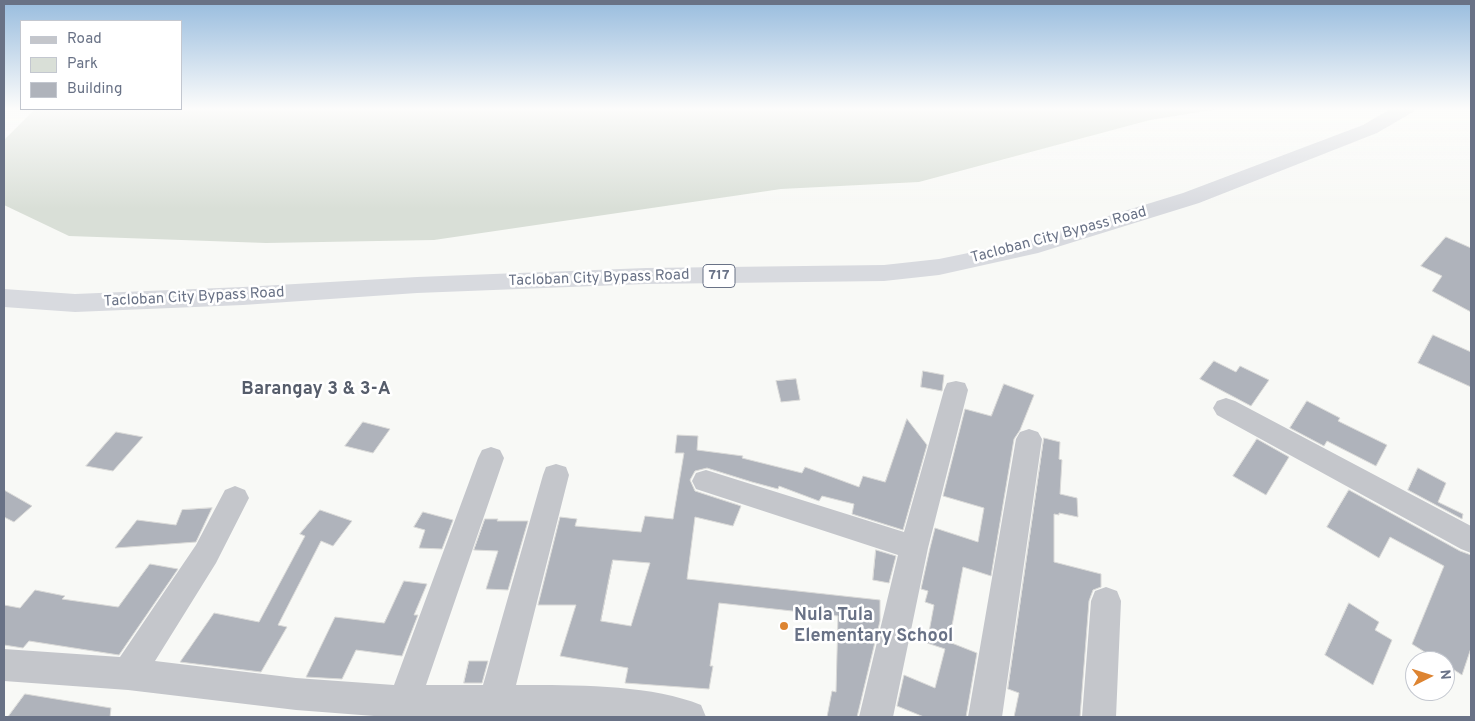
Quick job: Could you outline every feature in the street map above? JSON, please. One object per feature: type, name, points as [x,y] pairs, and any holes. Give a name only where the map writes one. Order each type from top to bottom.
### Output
[{"type":"highway","name":"Tacloban City Bypass Road","points":[[4,298],[75,303],[243,296],[417,285],[646,276],[884,273],[939,267],[1030,248],[1191,198],[1337,142]]},
{"type":"street","points":[[876,717],[914,548],[956,390]]},
{"type":"street","points":[[1226,408],[1471,540]]},
{"type":"street","points":[[985,717],[1029,440]]},
{"type":"street","points":[[404,702],[491,458]]},
{"type":"street","points":[[495,703],[556,475]]},
{"type":"street","points":[[706,481],[914,548]]},
{"type":"street","points":[[128,674],[206,554],[235,498]]},
{"type":"street","points":[[1099,717],[1106,601]]},
{"type":"street","points":[[4,666],[128,674],[296,694],[404,702],[446,710],[495,703],[575,702],[689,717]]},
{"type":"green space","points":[[4,142],[1069,142],[919,182],[781,189],[434,240],[266,243],[69,236],[4,205]]},
{"type":"building","points":[[1446,237],[1471,248],[1471,312],[1432,291],[1442,276],[1421,266]]},
{"type":"building","points":[[1433,335],[1471,352],[1471,387],[1418,363]]},
{"type":"building","points":[[1214,361],[1236,372],[1240,366],[1269,380],[1251,406],[1200,379]]},
{"type":"building","points":[[923,371],[944,375],[942,391],[921,387]]},
{"type":"building","points":[[796,379],[800,400],[781,402],[776,381]]},
{"type":"building","points":[[1004,384],[1034,395],[1020,430],[1014,439],[991,576],[963,567],[949,642],[977,653],[966,717],[924,717],[897,706],[904,675],[935,688],[945,649],[927,643],[934,605],[925,602],[928,591],[921,589],[930,548],[935,528],[978,542],[984,508],[943,496],[965,409],[991,416]]},
{"type":"building","points":[[1307,401],[1340,418],[1338,421],[1387,445],[1376,466],[1327,441],[1324,446],[1290,428]]},
{"type":"building","points":[[907,419],[927,445],[903,530],[852,514],[854,504],[822,496],[819,501],[779,486],[778,489],[707,468],[695,471],[690,480],[695,491],[741,506],[733,526],[695,517],[687,579],[880,600],[880,621],[857,717],[827,717],[832,691],[836,692],[838,616],[719,603],[710,666],[713,666],[709,689],[625,683],[628,668],[560,656],[576,605],[538,605],[560,517],[577,519],[575,526],[641,532],[645,516],[673,519],[684,453],[675,453],[677,435],[698,436],[697,450],[743,456],[742,458],[802,473],[805,467],[859,487],[863,476],[885,482]],"holes":[[[613,560],[650,563],[631,626],[601,621]]]},
{"type":"building","points":[[363,422],[390,429],[373,453],[345,446]]},
{"type":"building","points":[[116,432],[143,437],[113,471],[86,466]]},
{"type":"building","points":[[1044,438],[1060,442],[1059,459],[1062,460],[1060,494],[1077,498],[1078,517],[1059,513],[1059,515],[1054,514],[1054,562],[1101,574],[1101,587],[1093,590],[1089,601],[1080,717],[1014,717],[1019,693],[1008,689]]},
{"type":"building","points":[[1257,439],[1289,457],[1266,495],[1233,476]]},
{"type":"building","points":[[1418,468],[1446,483],[1438,502],[1463,514],[1462,519],[1408,490]]},
{"type":"building","points":[[4,490],[32,506],[14,522],[4,517]]},
{"type":"building","points":[[1349,490],[1460,551],[1471,555],[1471,648],[1462,675],[1455,670],[1455,651],[1423,651],[1412,644],[1444,566],[1390,537],[1379,558],[1327,527]]},
{"type":"building","points":[[212,508],[196,542],[115,548],[137,520],[176,525],[182,510]]},
{"type":"building","points":[[320,510],[352,521],[333,546],[321,541],[278,625],[287,627],[261,672],[180,662],[214,613],[259,622],[305,536],[300,534]]},
{"type":"building","points":[[423,512],[453,520],[442,549],[419,548],[425,530],[414,527]]},
{"type":"building","points":[[485,519],[528,521],[508,590],[486,589],[498,551],[474,550]]},
{"type":"building","points":[[876,550],[896,556],[889,583],[873,580]]},
{"type":"building","points":[[150,564],[178,569],[119,655],[29,641],[23,648],[4,645],[4,605],[20,608],[35,590],[65,596],[62,599],[118,607]]},
{"type":"building","points":[[404,581],[427,584],[414,615],[418,615],[402,656],[356,650],[342,679],[306,677],[335,617],[384,623]]},
{"type":"building","points":[[1349,603],[1379,622],[1375,630],[1392,640],[1373,685],[1325,655]]},
{"type":"building","points":[[469,661],[488,661],[482,683],[464,683]]},
{"type":"building","points":[[25,694],[111,708],[110,717],[8,717]]},
{"type":"place","name":"Nula Tula Elementary School","points":[[784,626]]},
{"type":"district","name":"Barangay 3 & 3-A","points":[[316,390]]}]
